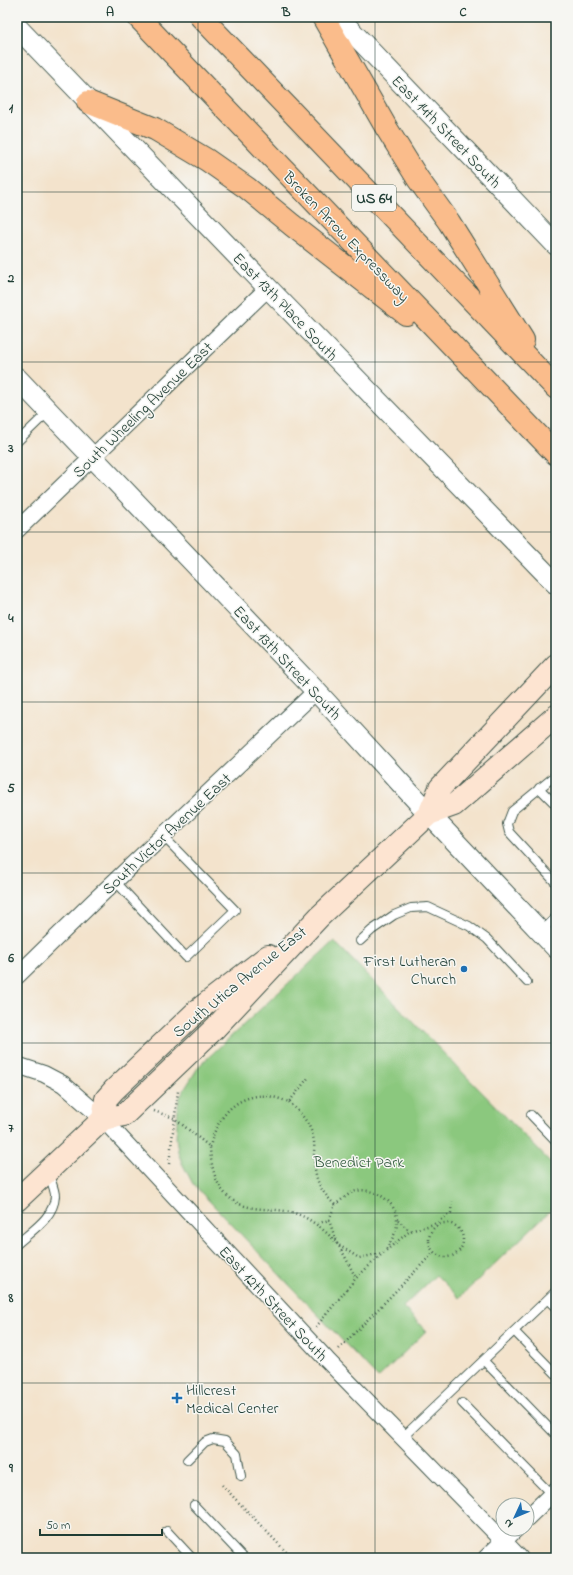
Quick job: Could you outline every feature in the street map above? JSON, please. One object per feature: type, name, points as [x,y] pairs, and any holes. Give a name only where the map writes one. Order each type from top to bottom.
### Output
[{"type":"highway","name":"Broken Arrow Expressway","points":[[138,17],[556,454]]},
{"type":"highway","name":"US 64","points":[[201,17],[552,384]]},
{"type":"highway","points":[[323,17],[387,129],[418,179],[448,222],[552,384]]},
{"type":"highway","points":[[88,102],[154,129],[213,164],[247,188],[298,230],[466,361]]},
{"type":"main road","name":"South Utica Avenue East","points":[[429,814],[440,788],[556,665]]},
{"type":"main road","name":"South Utica Avenue East","points":[[103,1119],[124,1115],[215,1028],[319,917],[429,814],[454,805],[556,716]]},
{"type":"main road","points":[[17,1200],[103,1119]]},
{"type":"street","name":"East 14th Street South","points":[[338,17],[556,245]]},
{"type":"street","name":"East 13th Place South","points":[[17,27],[556,584]]},
{"type":"street","name":"South Wheeling Avenue East","points":[[17,530],[268,288]]},
{"type":"street","name":"East 13th Street South","points":[[17,378],[316,691],[429,814],[556,948]]},
{"type":"street","name":"South Victor Avenue East","points":[[17,976],[316,691]]},
{"type":"street","name":"East 12th Street South","points":[[17,1065],[44,1074],[63,1084],[103,1119],[307,1339],[520,1558]]},
{"type":"street","points":[[535,1510],[554,1492]]},
{"type":"street","points":[[486,1558],[508,1537]]},
{"type":"lane","points":[[17,442],[49,411]]},
{"type":"lane","points":[[556,774],[512,810],[506,824],[509,832],[556,883]]},
{"type":"lane","points":[[539,788],[556,805]]},
{"type":"lane","points":[[115,881],[186,956],[234,910],[163,836]]},
{"type":"lane","points":[[360,941],[372,930],[394,915],[411,908],[428,907],[469,926],[487,939],[527,982]]},
{"type":"lane","points":[[541,932],[556,917]]},
{"type":"lane","points":[[532,1115],[556,1141]]},
{"type":"lane","points":[[17,1244],[51,1211],[55,1196],[48,1171]]},
{"type":"lane","points":[[402,1437],[556,1292]]},
{"type":"lane","points":[[548,1300],[556,1308]]},
{"type":"lane","points":[[514,1331],[556,1374]]},
{"type":"lane","points":[[484,1361],[556,1435]]},
{"type":"lane","points":[[462,1403],[554,1492]]},
{"type":"lane","points":[[187,1460],[206,1442],[213,1439],[225,1441],[237,1454],[241,1476]]},
{"type":"lane","points":[[194,1506],[244,1558]]},
{"type":"lane","points":[[167,1531],[192,1558]]},
{"type":"path","points":[[289,1102],[308,1078]]},
{"type":"path","points":[[169,1164],[178,1089]]},
{"type":"path","points":[[335,1205],[325,1196],[315,1176],[314,1138],[309,1125],[300,1112],[289,1102],[268,1096],[247,1098],[226,1111],[213,1132],[210,1147],[211,1164],[215,1178],[225,1194],[234,1201],[245,1206],[296,1214],[316,1224],[337,1244],[359,1258],[383,1252],[393,1238],[397,1220],[392,1205],[382,1196],[367,1191],[353,1192],[335,1205],[329,1220],[337,1244],[356,1278]]},
{"type":"path","points":[[150,1110],[174,1118],[210,1147]]},
{"type":"path","points":[[307,1339],[356,1278],[383,1252],[410,1231],[434,1224],[451,1213],[452,1201]]},
{"type":"path","points":[[316,1224],[329,1220]]},
{"type":"path","points":[[397,1220],[410,1231]]},
{"type":"path","points":[[444,1222],[455,1225],[459,1228],[464,1238],[464,1244],[458,1253],[447,1258],[441,1257],[434,1252],[429,1243],[429,1238],[434,1227],[444,1222]]},
{"type":"path","points":[[327,1360],[434,1252]]},
{"type":"path","points":[[222,1485],[292,1558]]},
{"type":"green space","name":"Benedict Park","points":[[334,941],[556,1168],[556,1205],[459,1298],[436,1275],[403,1307],[426,1331],[378,1378],[193,1184],[178,1152],[176,1137],[179,1099],[199,1066]]},
{"type":"place","name":"First Lutheran Church","points":[[464,969]]},
{"type":"place","name":"Hillcrest Medical Center","points":[[177,1398]]}]
